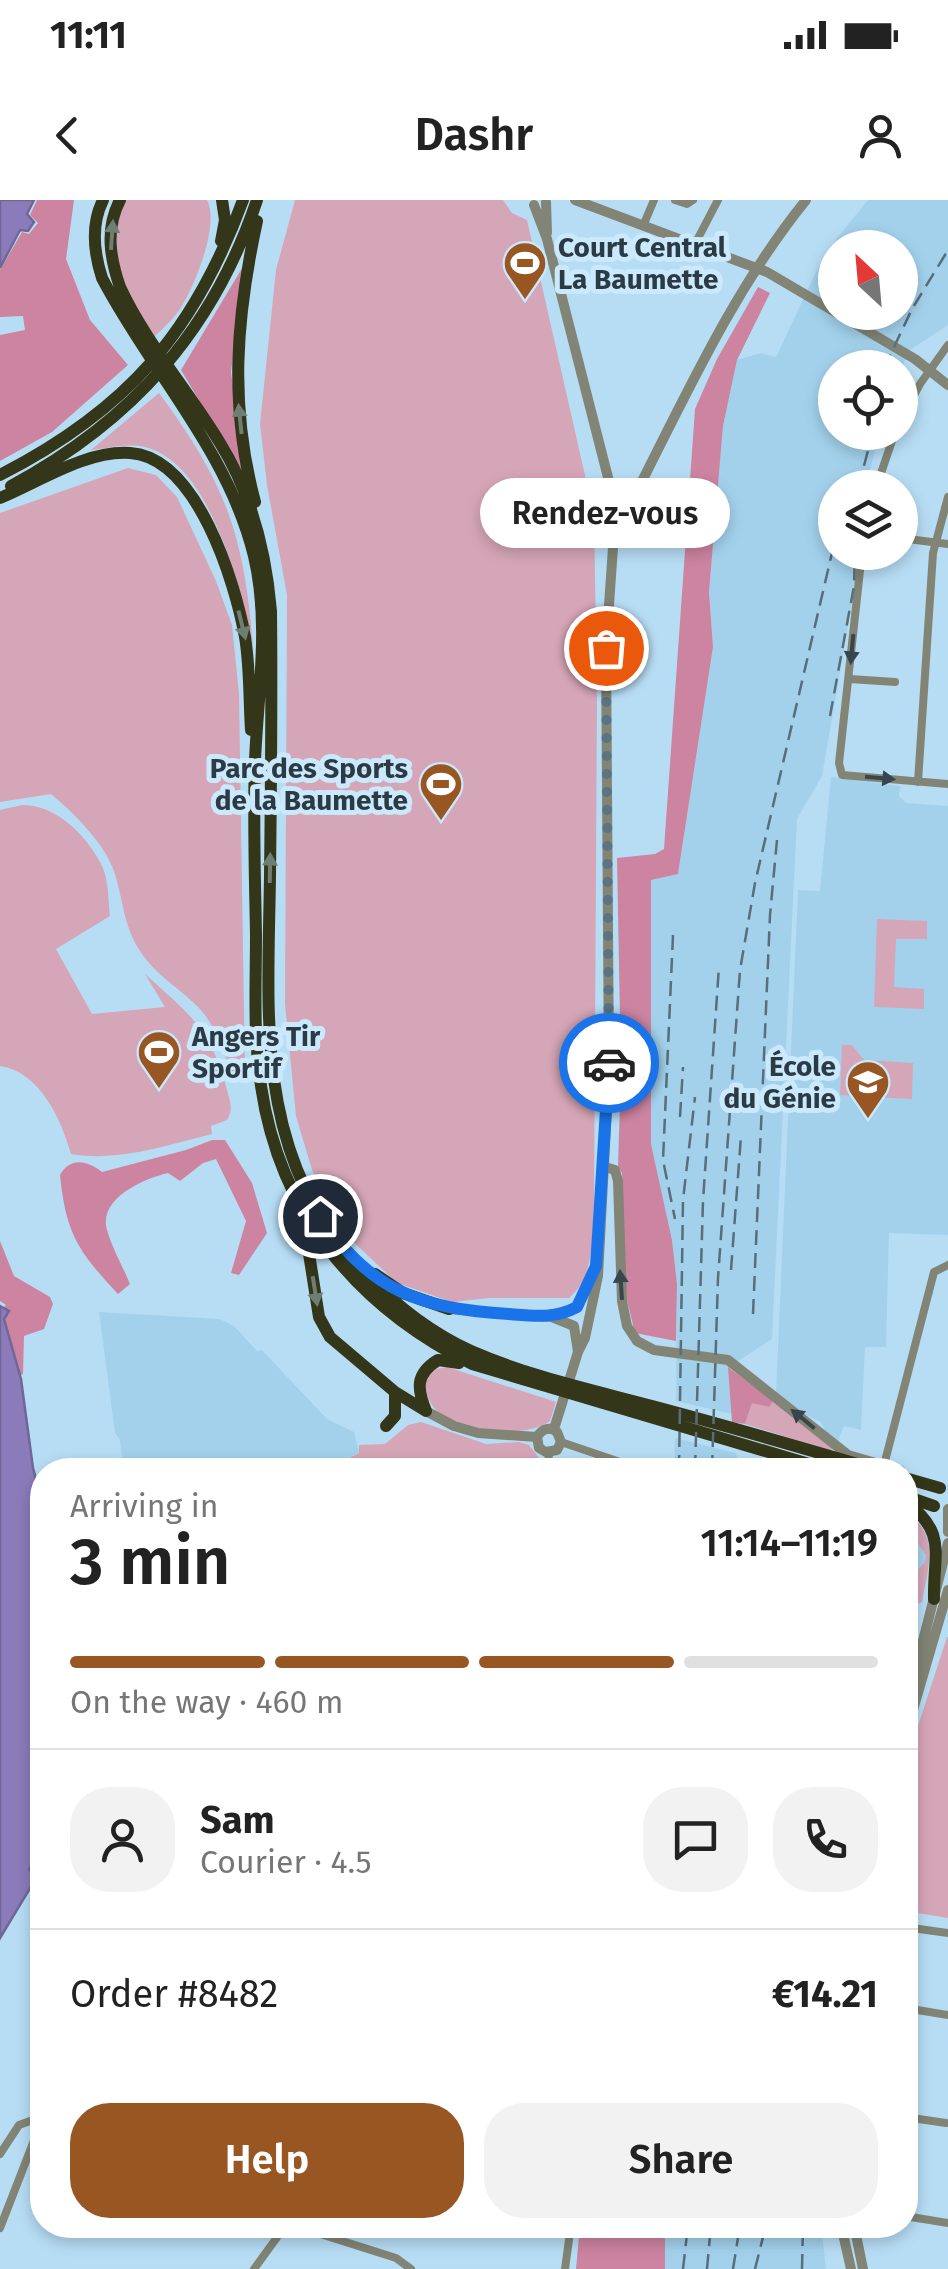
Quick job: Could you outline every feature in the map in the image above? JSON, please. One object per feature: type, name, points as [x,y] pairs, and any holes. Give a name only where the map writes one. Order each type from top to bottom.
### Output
[{"type":"highway","points":[[103,200],[96,226],[97,262],[102,278],[215,454],[254,557],[263,654],[255,762]]},
{"type":"highway","points":[[120,200],[110,243],[120,287],[226,453],[252,513],[262,548],[272,611],[268,1000],[272,1076],[280,1121],[304,1188],[352,1260],[406,1311],[470,1350],[534,1372],[552,1383]]},
{"type":"highway","points":[[175,338],[217,252],[226,220],[222,200]]},
{"type":"highway","points":[[175,338],[215,269],[244,200]]},
{"type":"highway","points":[[259,200],[242,307],[237,372],[248,474],[265,534],[262,548]]},
{"type":"highway","points":[[0,494],[77,447],[136,384],[228,270],[259,200]]},
{"type":"highway","points":[[0,474],[50,448],[136,384]]},
{"type":"highway","points":[[0,494],[85,461],[117,453],[158,461],[191,494],[211,532],[242,624],[255,762],[258,1062],[268,1125],[294,1197],[329,1251],[373,1299],[424,1339],[472,1364]]},
{"type":"highway","points":[[294,1197],[294,1208],[307,1241],[319,1317],[330,1337],[395,1392],[426,1412]]},
{"type":"highway","points":[[352,1260],[403,1293],[449,1309]]},
{"type":"highway","points":[[523,1356],[534,1372]]},
{"type":"highway","points":[[426,1412],[418,1387],[422,1372],[438,1360],[472,1364],[586,1393],[791,1458]]},
{"type":"highway","points":[[386,1426],[395,1416],[395,1392]]},
{"type":"highway","points":[[586,1393],[842,1458]]},
{"type":"highway","points":[[918,1479],[940,1488]]},
{"type":"highway","points":[[918,1502],[943,1510]]},
{"type":"highway","points":[[918,1511],[935,1534],[934,1599]]},
{"type":"street","points":[[522,200],[543,202],[547,239],[612,497],[606,508],[609,516],[615,518],[626,514],[627,502],[635,495],[755,266],[806,200]]},
{"type":"street","points":[[575,200],[755,266],[912,358],[948,385]]},
{"type":"street","points":[[644,226],[654,200]]},
{"type":"street","points":[[676,200],[687,204],[693,200]]},
{"type":"street","points":[[696,244],[718,200]]},
{"type":"street","points":[[918,388],[948,345]]},
{"type":"street","points":[[612,497],[627,502]]},
{"type":"street","points":[[918,782],[935,543],[948,497]]},
{"type":"street","points":[[607,1458],[561,1442],[554,1430],[586,1338],[598,1276],[610,1070],[606,648],[615,518]]},
{"type":"street","points":[[918,541],[948,544]]},
{"type":"street","points":[[860,570],[839,763],[842,775],[948,784]]},
{"type":"street","points":[[850,679],[895,682]]},
{"type":"street","points":[[605,1167],[614,1170],[618,1181],[622,1301],[628,1326],[637,1341],[654,1350],[728,1360],[856,1458]]},
{"type":"street","points":[[884,1458],[934,1272],[948,1265]]},
{"type":"street","points":[[578,1352],[572,1325],[574,1309],[596,1266]]},
{"type":"street","points":[[449,1309],[552,1317],[572,1325],[587,1319]]},
{"type":"street","points":[[552,1317],[574,1309],[585,1310],[587,1319]]},
{"type":"street","points":[[426,1412],[478,1434],[538,1437],[546,1429],[554,1430]]},
{"type":"street","points":[[538,1437],[540,1448],[549,1452],[557,1450],[561,1442]]},
{"type":"street","points":[[549,1452],[549,1458]]},
{"type":"street","points":[[943,1510],[948,1532]]},
{"type":"street","points":[[918,1661],[948,1543]]},
{"type":"street","points":[[944,1621],[948,1590]]},
{"type":"street","points":[[918,1698],[948,1607]]},
{"type":"street","points":[[918,1927],[948,1933]]},
{"type":"street","points":[[918,2010],[948,2016]]},
{"type":"street","points":[[918,2118],[947,2120]]},
{"type":"street","points":[[0,2154],[21,2123],[30,2121]]},
{"type":"street","points":[[0,2228],[30,2151]]},
{"type":"street","points":[[918,2218],[948,2222]]},
{"type":"street","points":[[254,2269],[279,2238]]},
{"type":"street","points":[[332,2238],[396,2258],[411,2269]]},
{"type":"street","points":[[565,2269],[570,2238]]},
{"type":"street","points":[[844,2238],[850,2269]]},
{"type":"street","points":[[857,2238],[863,2269]]},
{"type":"shaded area","points":[[0,200],[34,200],[27,214],[34,222],[28,231],[20,230],[0,268]]},
{"type":"shaded area","points":[[37,200],[74,200],[66,259],[90,320],[128,365],[52,432],[0,461],[0,335],[25,330],[23,316],[0,317],[0,270],[22,232],[29,234],[38,223],[30,215]]},
{"type":"shaded area","points":[[126,200],[207,200],[210,211],[208,239],[192,286],[177,313],[152,339],[120,272],[116,237]]},
{"type":"shaded area","name":"Parc des Sports de la Baumette","points":[[295,200],[503,200],[512,213],[527,220],[594,515],[594,1205],[588,1267],[569,1298],[452,1302],[397,1283],[346,1235],[312,1170],[296,1116],[285,1004],[287,595],[260,424],[276,270]]},
{"type":"shaded area","points":[[868,200],[948,200],[948,325],[910,350],[818,350],[818,450],[875,450],[870,470],[818,470],[818,570],[858,570],[822,776],[797,819],[772,1339],[729,1367],[732,1414],[676,1401],[677,1284],[672,1240],[651,1144],[651,880],[678,874],[713,647],[709,592],[723,426],[737,360],[761,353],[776,357],[817,270],[818,330],[918,330],[918,230],[844,230]]},
{"type":"shaded area","points":[[244,265],[231,372],[246,479],[181,370]]},
{"type":"shaded area","points":[[758,287],[770,293],[737,360],[723,426],[709,592],[713,647],[678,874],[651,880],[651,1144],[672,1240],[677,1284],[676,1341],[635,1333],[625,1292],[622,1173],[618,1166],[621,1072],[617,858],[655,854],[664,849],[695,409],[717,359]]},
{"type":"shaded area","points":[[159,393],[201,455],[228,512],[244,572],[253,647],[231,563],[205,503],[188,477],[168,458],[145,447],[91,450]]},
{"type":"shaded area","points":[[128,468],[156,475],[177,497],[232,625],[239,694],[245,1076],[233,1078],[206,1016],[140,951],[127,921],[114,871],[87,829],[51,794],[0,802],[0,513]]},
{"type":"shaded area","name":"École du Génie","points":[[831,777],[900,786],[899,796],[906,803],[948,806],[948,1235],[889,1233],[886,1347],[865,1347],[861,1430],[844,1426],[838,1441],[825,1431],[821,1422],[776,1393],[798,890],[820,891]]},
{"type":"shaded area","points":[[22,805],[46,810],[68,823],[86,841],[103,868],[110,916],[56,949],[92,1014],[165,1007],[145,974],[187,1013],[213,1051],[230,1102],[227,1120],[211,1126],[212,1134],[124,1154],[71,1154],[47,1099],[27,1077],[0,1066],[0,810]]},
{"type":"shaded area","points":[[877,919],[927,921],[927,939],[896,939],[894,987],[924,989],[924,1009],[874,1007]]},
{"type":"shaded area","points":[[842,1045],[852,1045],[864,1060],[913,1063],[912,1099],[840,1095]]},
{"type":"shaded area","points":[[212,1140],[225,1140],[252,1183],[267,1233],[239,1275],[231,1273],[246,1221],[216,1159],[203,1163],[180,1181],[168,1173],[149,1179],[118,1197],[107,1215],[110,1238],[130,1284],[118,1294],[76,1240],[66,1212],[60,1175],[74,1163],[85,1163],[102,1172]]},
{"type":"shaded area","points":[[0,1241],[14,1276],[50,1297],[53,1304],[44,1329],[24,1336],[23,1374],[7,1381],[0,1354],[0,1311],[6,1305],[0,1301]]},
{"type":"shaded area","points":[[0,1306],[9,1311],[4,1319],[21,1379],[32,1458],[30,1888],[0,1938]]},
{"type":"shaded area","points":[[99,1312],[220,1319],[234,1326],[327,1419],[354,1432],[359,1452],[347,1458],[122,1458],[115,1433]]},
{"type":"shaded area","points":[[447,1367],[556,1402],[550,1421],[539,1427],[508,1432],[475,1429],[446,1418],[431,1403],[424,1381],[432,1370]]},
{"type":"shaded area","points":[[728,1367],[773,1401],[769,1407],[752,1403],[745,1424],[732,1422]]},
{"type":"shaded area","points":[[773,1401],[831,1451],[745,1424],[752,1403]]},
{"type":"shaded area","points":[[421,1422],[486,1444],[519,1442],[529,1445],[539,1458],[349,1458],[359,1453],[359,1445],[385,1444],[408,1425]]},
{"type":"shaded area","points":[[675,1438],[736,1453],[737,1458],[674,1458]]},
{"type":"shaded area","points":[[918,1523],[929,1551],[922,1602],[918,1603],[918,1570],[926,1555],[918,1544]]},
{"type":"shaded area","points":[[918,1525],[931,1541],[922,1602],[918,1604]]},
{"type":"shaded area","points":[[948,1637],[948,1918],[918,1913],[918,1726]]},
{"type":"shaded area","points":[[579,2238],[665,2238],[665,2269],[576,2269]]},
{"type":"shaded area","points":[[665,2238],[822,2238],[826,2269],[665,2269]]},
{"type":"railway","points":[[893,350],[948,250]]},
{"type":"railway","points":[[863,470],[868,450]]},
{"type":"railway","points":[[712,1458],[718,1278],[740,970],[755,883],[828,570]]},
{"type":"railway","points":[[830,716],[854,570]]},
{"type":"railway","points":[[753,1314],[770,915],[777,840]]},
{"type":"railway","points":[[673,935],[663,1160],[675,1219]]},
{"type":"railway","points":[[695,1458],[703,1201],[719,966]]},
{"type":"railway","points":[[680,1117],[683,1067]]},
{"type":"railway","points":[[679,1458],[683,1200],[695,1097]]},
{"type":"railway","points":[[731,1270],[741,1136]]},
{"type":"railway","points":[[683,2269],[687,2238]]},
{"type":"railway","points":[[707,2269],[710,2238]]},
{"type":"railway","points":[[733,2269],[738,2238]]},
{"type":"railway","points":[[755,2269],[763,2238]]},
{"type":"railway","points":[[802,2269],[803,2238]]},
{"type":"way so far","points":[[606,648],[609,1063]]},
{"type":"place","name":"Court Central La Baumette","points":[[525,301]]},
{"type":"place","name":"Rendez-vous","points":[[606,648]]},
{"type":"place","name":"Parc des Sports de la Baumette","points":[[441,822]]},
{"type":"place","name":"Angers Tir Sportif","points":[[159,1090]]},
{"type":"place","name":"École du Génie","points":[[868,1120]]},
{"type":"route","points":[[320,1216],[352,1260],[403,1293],[431,1304],[470,1312],[552,1317],[571,1311],[577,1307],[596,1266],[609,1063]]}]
